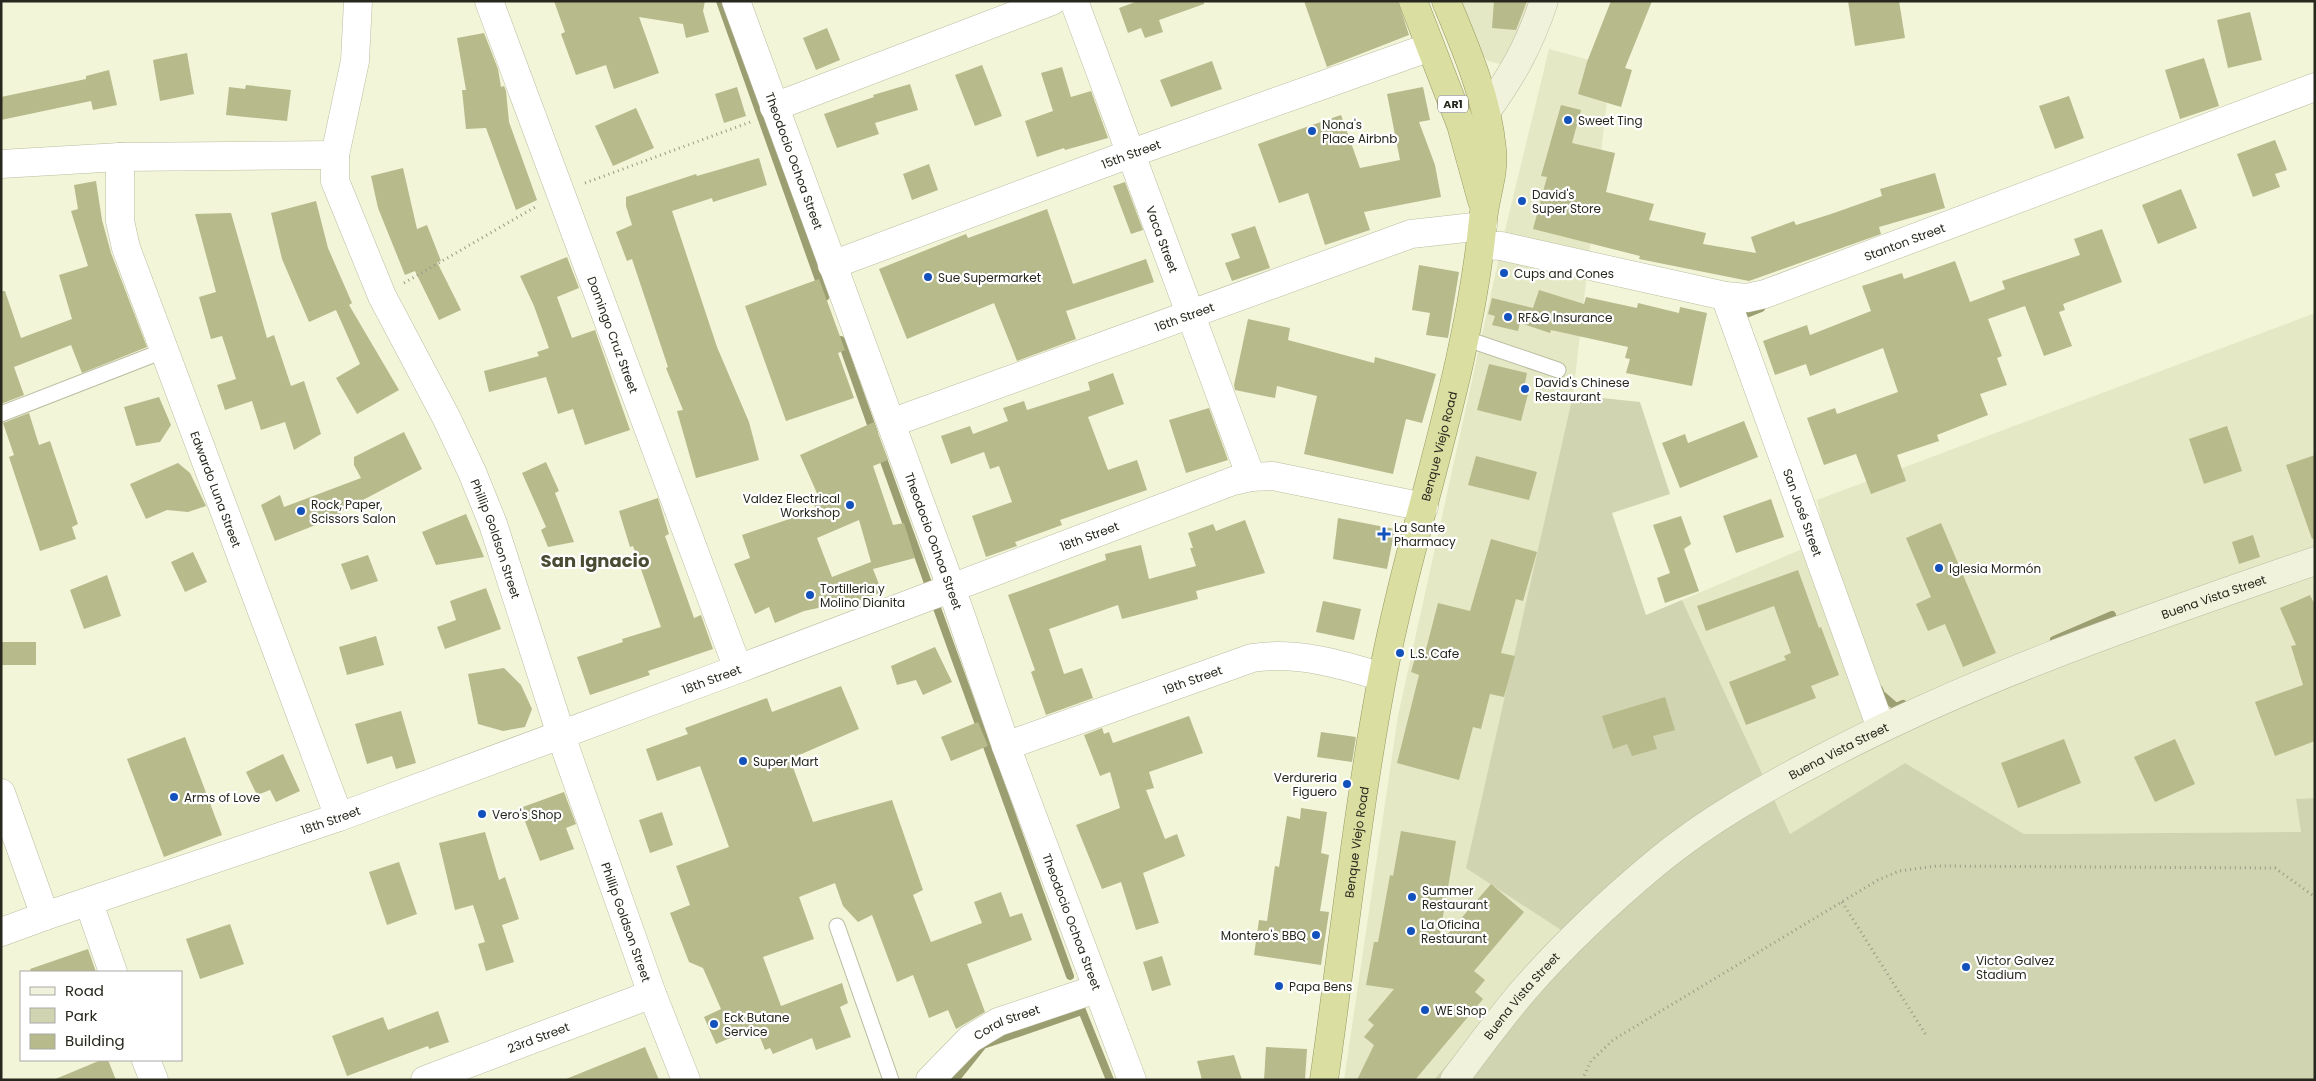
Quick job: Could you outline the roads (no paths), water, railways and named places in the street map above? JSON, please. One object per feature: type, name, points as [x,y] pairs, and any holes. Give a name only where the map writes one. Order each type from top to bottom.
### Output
[{"type":"highway","name":"AR1","points":[[1413,1],[1461,125],[1482,227]]},
{"type":"highway","name":"AR1","points":[[1446,1],[1469,57],[1486,112]]},
{"type":"highway","name":"Benque Viejo Road","points":[[1324,1080],[1369,754],[1382,677],[1464,338],[1492,171],[1492,152],[1486,112]]},
{"type":"main road","points":[[1486,112],[1512,76],[1527,48],[1544,1]]},
{"type":"main road","name":"Buena Vista Street","points":[[1454,1080],[1523,991],[1563,947],[1659,861],[1724,814],[1780,781],[1881,728],[2069,647],[2315,561]]},
{"type":"street","name":"Phillip Goldson Street","points":[[358,1],[355,61],[335,155],[335,181],[382,296],[446,417],[472,472],[493,524],[561,735],[652,994],[686,1080]]},
{"type":"street","name":"Domingo Cruz Street","points":[[490,1],[738,669]]},
{"type":"street","name":"Theodocio Ochoa Street","points":[[736,1],[891,423],[1006,746],[1096,989],[1132,1080]]},
{"type":"street","points":[[774,107],[1052,1]]},
{"type":"street","name":"Vaca Street","points":[[1074,1],[1251,476]]},
{"type":"street","name":"15th Street","points":[[832,265],[1132,153],[1430,47]]},
{"type":"street","name":"Stanton Street","points":[[1482,227],[1502,246],[1725,296],[1746,298],[1765,294],[2315,87]]},
{"type":"street","points":[[1,164],[120,157],[335,155]]},
{"type":"street","name":"Edwardo Luna Street","points":[[120,157],[120,221],[124,239],[163,351],[340,817]]},
{"type":"street","name":"16th Street","points":[[891,423],[1411,234],[1482,227]]},
{"type":"street","name":"San José Street","points":[[1725,296],[1881,728]]},
{"type":"street","name":"18th Street","points":[[1,932],[340,817],[738,669],[1233,481],[1251,476],[1273,476],[1424,507]]},
{"type":"street","name":"19th Street","points":[[1006,746],[1252,658],[1272,655],[1291,656],[1359,670],[1382,677]]},
{"type":"street","points":[[1,793],[45,916]]},
{"type":"street","points":[[89,903],[113,971]]},
{"type":"street","name":"Coral Street","points":[[930,1080],[951,1056],[970,1039],[998,1022],[1096,989]]},
{"type":"street","name":"23rd Street","points":[[424,1080],[652,994]]},
{"type":"street","points":[[146,1061],[154,1080]]},
{"type":"lane","points":[[1464,338],[1558,370]]},
{"type":"lane","points":[[1,414],[163,351]]},
{"type":"lane","points":[[837,926],[891,1080]]},
{"type":"waterway","points":[[720,1],[825,297]]},
{"type":"waterway","points":[[1742,320],[1741,316],[1761,308]]},
{"type":"waterway","points":[[841,340],[874,433]]},
{"type":"waterway","points":[[881,453],[1070,976]]},
{"type":"waterway","points":[[2054,640],[2112,615]]},
{"type":"waterway","points":[[1879,689],[1881,694],[1896,707],[1903,704]]},
{"type":"waterway","points":[[1081,1008],[1110,1080]]},
{"type":"waterway","points":[[955,1080],[983,1045],[1082,1011]]},
{"type":"place","name":"Sweet Ting","points":[[1568,120]]},
{"type":"place","name":"Nona's Place Airbnb","points":[[1312,131]]},
{"type":"place","name":"David's Super Store","points":[[1522,201]]},
{"type":"place","name":"Cups and Cones","points":[[1504,273]]},
{"type":"place","name":"Sue Supermarket","points":[[928,277]]},
{"type":"place","name":"RF&G Insurance","points":[[1508,317]]},
{"type":"place","name":"David's Chinese Restaurant","points":[[1525,389]]},
{"type":"place","name":"Valdez Electrical Workshop","points":[[850,505]]},
{"type":"place","name":"Rock, Paper, Scissors Salon","points":[[301,511]]},
{"type":"place","name":"La Sante Pharmacy","points":[[1384,534]]},
{"type":"place","name":"Iglesia Mormón","points":[[1939,568]]},
{"type":"place","name":"Tortilleria y Molino Dianita","points":[[810,595]]},
{"type":"place","name":"L.S. Cafe","points":[[1400,653]]},
{"type":"place","name":"Super Mart","points":[[743,761]]},
{"type":"place","name":"Verdureria Figuero","points":[[1347,784]]},
{"type":"place","name":"Arms of Love","points":[[174,797]]},
{"type":"place","name":"Vero's Shop","points":[[482,814]]},
{"type":"place","name":"Summer Restaurant","points":[[1412,897]]},
{"type":"place","name":"La Oficina Restaurant","points":[[1411,931]]},
{"type":"place","name":"Montero's BBQ","points":[[1316,935]]},
{"type":"place","name":"Victor Galvez Stadium","points":[[1966,967]]},
{"type":"place","name":"Papa Bens","points":[[1279,986]]},
{"type":"place","name":"WE Shop","points":[[1425,1010]]},
{"type":"place","name":"Eck Butane Service","points":[[714,1024]]},
{"type":"district","name":"San Ignacio","points":[[595,560]]}]
